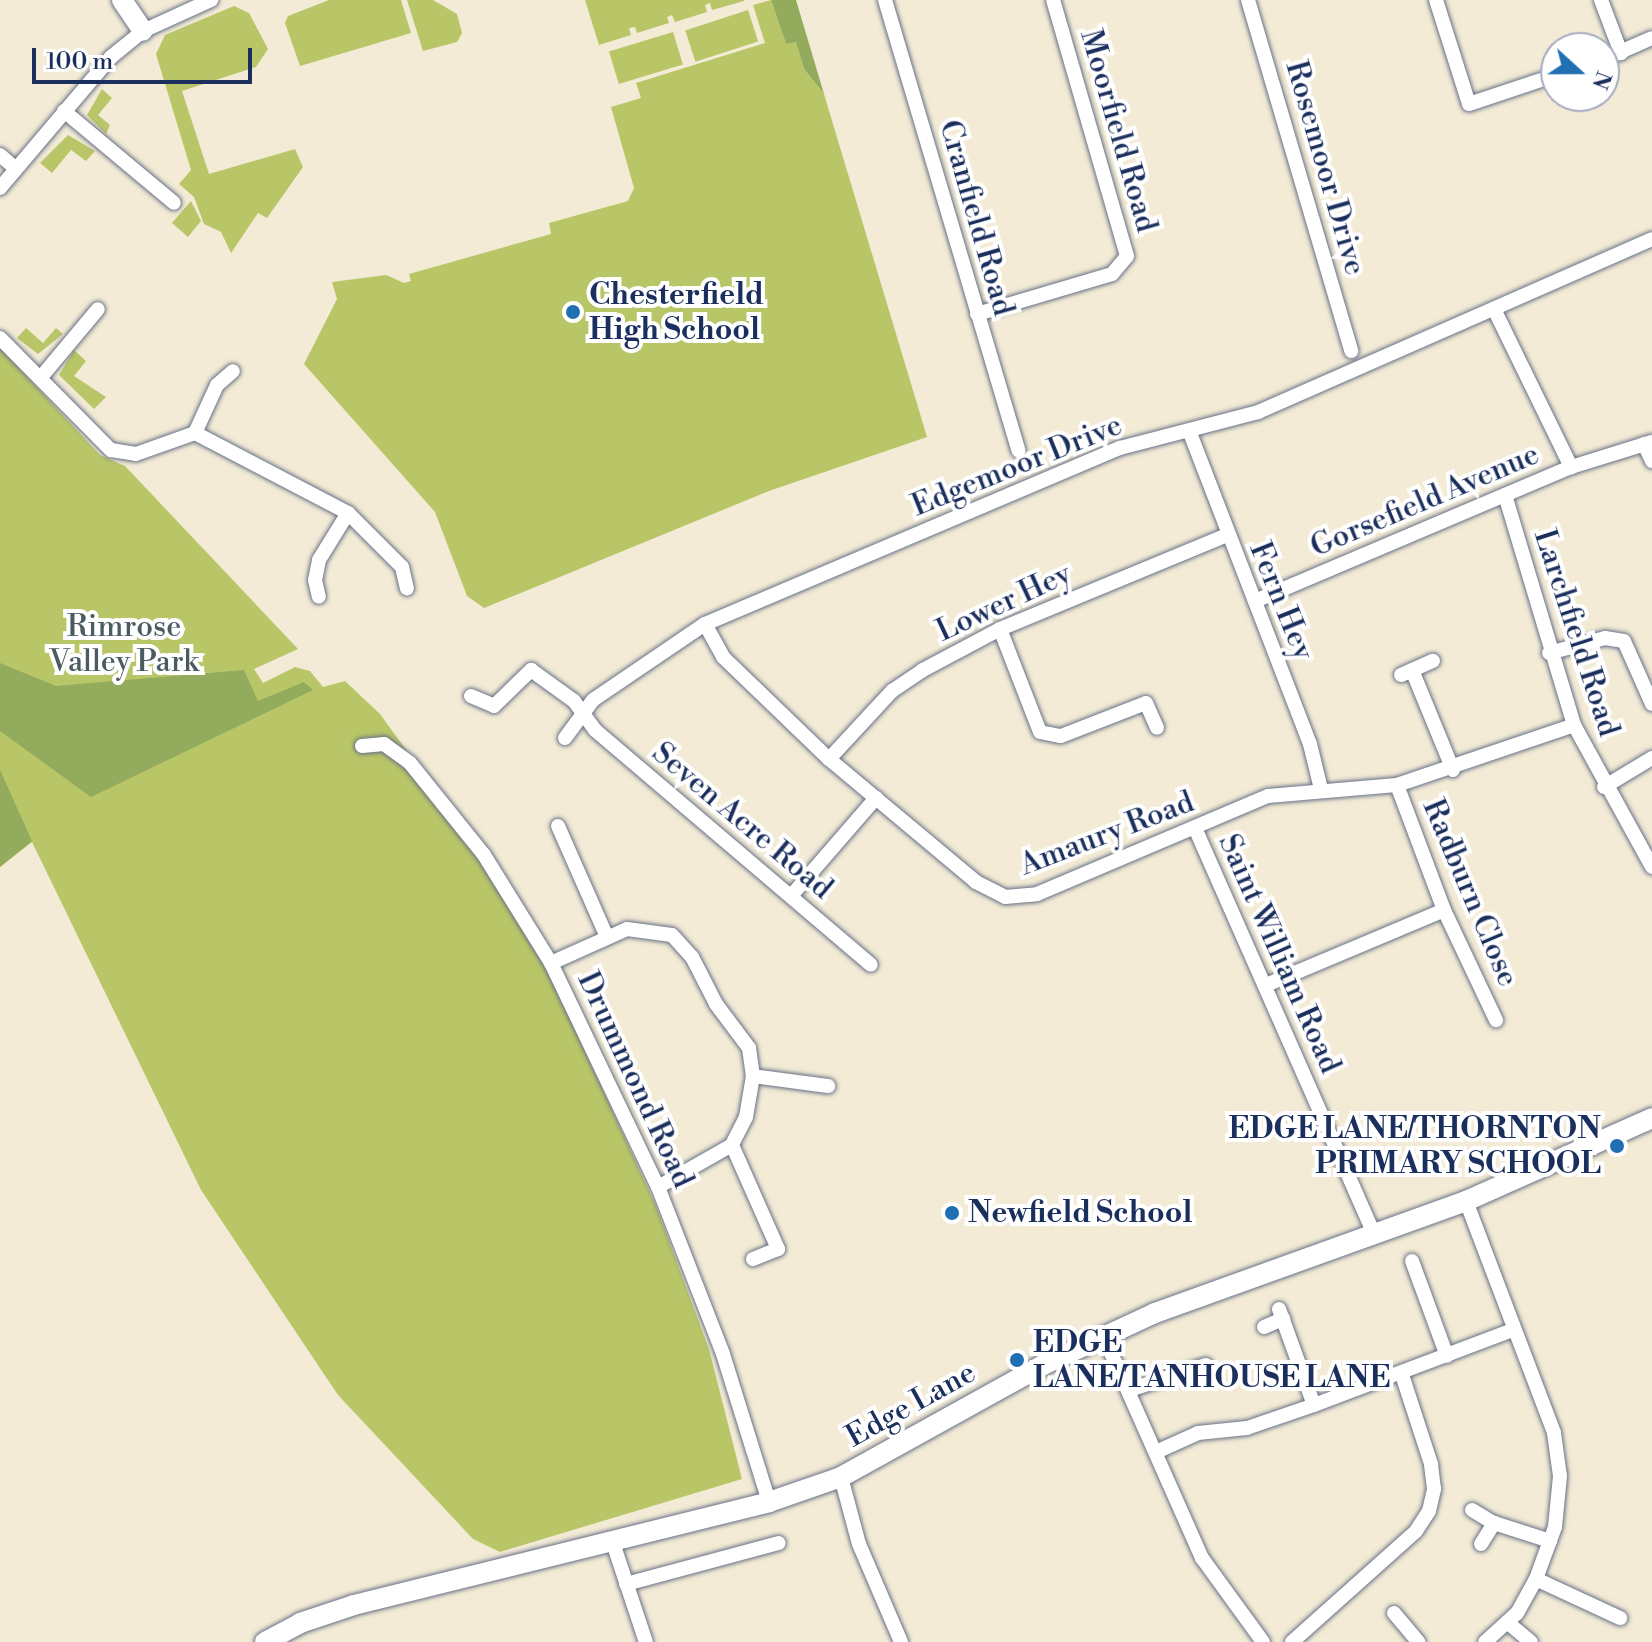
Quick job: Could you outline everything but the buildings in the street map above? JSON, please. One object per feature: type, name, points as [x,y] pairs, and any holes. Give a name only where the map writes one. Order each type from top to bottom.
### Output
[{"type":"street","points":[[122,0],[143,31]]},
{"type":"street","points":[[0,188],[111,57],[143,31],[211,0]]},
{"type":"street","name":"Cranfield Road","points":[[885,0],[1019,451]]},
{"type":"street","name":"Moorfield Road","points":[[977,314],[1112,274],[1127,256],[1053,0]]},
{"type":"street","name":"Rosemoor Drive","points":[[1248,0],[1351,351]]},
{"type":"street","points":[[1436,0],[1469,104],[1540,80]]},
{"type":"street","points":[[1601,0],[1621,53],[1652,38]]},
{"type":"street","points":[[64,111],[174,203]]},
{"type":"street","points":[[0,155],[16,169]]},
{"type":"street","name":"Edgemoor Drive","points":[[565,738],[584,714],[632,670],[705,624],[1120,448],[1190,433],[1258,412],[1495,311],[1652,239]]},
{"type":"street","points":[[42,376],[98,309]]},
{"type":"street","points":[[1495,311],[1571,467]]},
{"type":"street","points":[[0,338],[42,376],[89,429],[118,453],[136,454],[195,433],[348,513],[402,567],[407,588]]},
{"type":"street","points":[[195,433],[203,407],[233,371]]},
{"type":"street","name":"Fern Hey","points":[[1190,433],[1310,744],[1321,789]]},
{"type":"street","points":[[1648,443],[1652,461]]},
{"type":"street","name":"Gorsefield Avenue","points":[[1255,601],[1571,467],[1648,443]]},
{"type":"street","name":"Larchfield Road","points":[[1505,495],[1549,653],[1574,725],[1604,787],[1652,867]]},
{"type":"street","points":[[319,597],[315,580],[319,560],[348,513]]},
{"type":"street","name":"Lower Hey","points":[[829,759],[892,691],[1000,629],[1227,535]]},
{"type":"street","name":"Amaury Road","points":[[705,624],[723,657],[829,759],[976,882],[1005,897],[1037,894],[1268,796],[1321,789],[1397,785],[1453,770],[1574,725]]},
{"type":"street","points":[[1000,629],[1040,732],[1061,736],[1146,703],[1157,728]]},
{"type":"street","points":[[1549,653],[1605,638],[1624,641],[1652,704]]},
{"type":"street","points":[[1433,661],[1407,673],[1453,770]]},
{"type":"street","name":"Seven Acre Road","points":[[471,696],[494,706],[531,670],[584,714],[595,730],[871,965]]},
{"type":"street","name":"Drummond Road","points":[[362,746],[384,744],[410,763],[484,855],[551,963],[658,1187],[723,1354],[769,1502]]},
{"type":"street","points":[[1604,787],[1652,758]]},
{"type":"street","name":"Radburn Close","points":[[1397,785],[1444,910],[1496,1020]]},
{"type":"street","points":[[791,896],[876,798]]},
{"type":"street","points":[[558,826],[607,937]]},
{"type":"street","name":"Saint William Road","points":[[1195,828],[1374,1233]]},
{"type":"street","points":[[1266,985],[1444,910]]},
{"type":"street","points":[[551,963],[607,937],[642,927],[672,935],[684,945],[716,1004],[749,1048],[753,1076],[746,1117],[732,1145],[658,1187]]},
{"type":"street","points":[[753,1076],[828,1086]]},
{"type":"street","name":"Edge Lane","points":[[265,1642],[300,1623],[354,1605],[769,1502],[841,1477],[1043,1365],[1104,1337],[1244,1277],[1466,1201],[1652,1118]]},
{"type":"street","points":[[732,1145],[778,1249],[753,1259]]},
{"type":"street","points":[[1466,1201],[1554,1433],[1560,1476],[1550,1541],[1536,1579],[1507,1622],[1485,1642]]},
{"type":"street","points":[[1412,1261],[1412,1278],[1447,1356]]},
{"type":"street","points":[[1264,1327],[1281,1314],[1314,1405]]},
{"type":"street","points":[[1156,1452],[1198,1433],[1247,1428],[1402,1375],[1513,1330]]},
{"type":"street","points":[[1104,1337],[1202,1558],[1263,1642]]},
{"type":"street","points":[[1129,1390],[1206,1365]]},
{"type":"street","points":[[1292,1642],[1416,1531],[1429,1511],[1434,1489],[1431,1464],[1402,1375]]},
{"type":"street","points":[[841,1477],[863,1555],[901,1642]]},
{"type":"street","points":[[1472,1510],[1494,1523],[1550,1541]]},
{"type":"street","points":[[1481,1544],[1494,1523]]},
{"type":"street","points":[[613,1543],[646,1642]]},
{"type":"street","points":[[626,1584],[779,1543]]},
{"type":"street","points":[[1536,1579],[1620,1618]]},
{"type":"street","points":[[1394,1613],[1418,1642]]},
{"type":"street","points":[[1507,1622],[1531,1642]]},
{"type":"green space","points":[[329,0],[401,0],[411,33],[300,66],[285,23],[288,16]]},
{"type":"green space","points":[[407,0],[433,0],[457,14],[462,33],[457,42],[423,51]]},
{"type":"green space","points":[[585,0],[744,1],[712,10],[710,3],[705,5],[707,12],[675,22],[672,15],[667,17],[669,23],[637,33],[635,27],[629,28],[631,35],[599,45]]},
{"type":"green space","points":[[771,0],[786,44],[796,41],[804,69],[824,94],[927,437],[769,491],[484,608],[467,596],[435,512],[304,364],[337,299],[332,282],[386,275],[404,283],[411,281],[409,274],[551,234],[549,223],[628,201],[634,188],[611,107],[641,98],[636,83],[765,43],[753,5]]},
{"type":"green space","points":[[771,0],[796,0],[824,94],[804,69],[796,42],[786,44]]},
{"type":"green space","points":[[234,6],[249,13],[268,49],[256,67],[182,91],[209,174],[295,149],[303,167],[267,218],[258,213],[231,253],[221,232],[204,224],[194,197],[179,184],[191,170],[156,54],[165,35]]},
{"type":"green space","points":[[748,10],[758,41],[695,62],[685,30]]},
{"type":"green space","points":[[673,32],[683,65],[619,84],[609,52]]},
{"type":"green space","points":[[102,89],[112,98],[98,115],[110,125],[106,134],[87,115]]},
{"type":"green space","points":[[68,135],[95,151],[86,161],[71,150],[52,173],[40,163]]},
{"type":"green space","points":[[191,201],[201,221],[188,237],[172,223]]},
{"type":"green space","points":[[26,328],[43,343],[56,328],[63,334],[38,354],[17,338]]},
{"type":"green space","name":"Rimrose Valley Park","points":[[0,348],[100,455],[125,466],[298,649],[254,669],[263,683],[295,667],[310,671],[323,687],[345,681],[380,714],[471,839],[554,983],[656,1206],[709,1349],[742,1479],[500,1552],[473,1539],[338,1395],[201,1190],[32,842],[0,867]]},
{"type":"green space","points":[[74,350],[86,361],[74,376],[106,397],[94,409],[59,375]]},
{"type":"green space","points":[[0,663],[56,686],[244,670],[258,701],[304,682],[313,690],[91,797],[0,731]]},
{"type":"green space","points":[[0,770],[32,841],[0,867]]},
{"type":"place","name":"Chesterfield High School","points":[[573,312]]},
{"type":"place","name":"EDGE LANE/THORNTON PRIMARY SCHOOL","points":[[1617,1146]]},
{"type":"place","name":"Newfield School","points":[[952,1213]]},
{"type":"place","name":"EDGE LANE/TANHOUSE LANE","points":[[1017,1360]]}]
